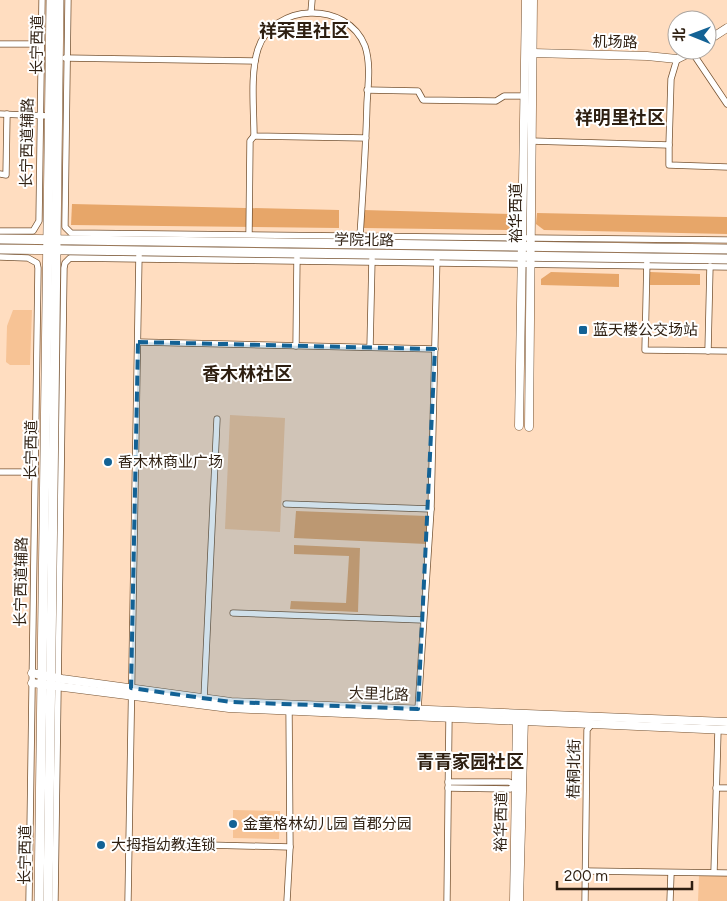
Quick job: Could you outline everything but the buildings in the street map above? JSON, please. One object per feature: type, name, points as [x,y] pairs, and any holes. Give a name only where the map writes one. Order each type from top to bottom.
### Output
[{"type":"main road","name":"长宁西道","points":[[51,0],[52,240]]},
{"type":"main road","name":"长宁西道","points":[[39,901],[46,680],[51,250],[63,58],[59,0]]},
{"type":"main road","name":"裕华西道","points":[[519,426],[528,96],[526,0]]},
{"type":"main road","name":"裕华西道","points":[[529,426],[525,251],[531,142],[528,96],[533,53],[533,0]]},
{"type":"main road","name":"机场路","points":[[533,53],[667,59]]},
{"type":"main road","name":"学院北路","points":[[0,239],[297,239],[525,251],[647,262],[710,263],[727,259]]},
{"type":"main road","points":[[297,239],[297,257]]},
{"type":"main road","name":"学院北路","points":[[0,249],[139,255],[437,259],[525,251],[709,244],[727,249]]},
{"type":"main road","points":[[709,244],[710,263]]},
{"type":"main road","name":"长宁西道","points":[[46,680],[48,901]]},
{"type":"main road","name":"大里北路","points":[[46,680],[229,708],[418,709],[591,725],[727,730]]},
{"type":"main road","name":"大里北路","points":[[131,692],[289,707],[449,717],[727,722]]},
{"type":"main road","name":"裕华西道","points":[[514,901],[516,785],[520,718]]},
{"type":"main road","name":"裕华西道","points":[[519,901],[520,718]]},
{"type":"street","name":"长宁西道辅路","points":[[0,231],[29,232],[38,227],[42,0]]},
{"type":"street","points":[[68,0],[63,58],[65,227],[71,233],[249,234],[297,239],[360,236],[525,251]]},
{"type":"street","points":[[311,12],[312,0]]},
{"type":"street","points":[[249,234],[250,141],[254,136],[255,61],[258,48],[272,28],[291,16],[311,12],[339,19],[357,33],[366,48],[368,90],[360,236]]},
{"type":"street","points":[[0,44],[41,44]]},
{"type":"street","points":[[63,58],[255,61]]},
{"type":"street","points":[[677,60],[671,79],[669,165],[727,167]]},
{"type":"street","points":[[699,60],[727,104]]},
{"type":"street","points":[[368,90],[418,91],[423,100],[496,101],[504,96],[528,96]]},
{"type":"street","points":[[0,114],[50,116]]},
{"type":"street","points":[[0,174],[6,174],[7,114]]},
{"type":"street","points":[[254,136],[366,138]]},
{"type":"street","points":[[531,142],[669,145]]},
{"type":"street","points":[[709,244],[727,240]]},
{"type":"street","name":"长宁西道辅路","points":[[29,901],[46,680],[65,263],[70,258],[139,255]]},
{"type":"street","points":[[128,901],[139,255]]},
{"type":"street","name":"长宁西道辅路","points":[[0,257],[28,258],[37,263],[35,472],[55,901]]},
{"type":"street","points":[[296,346],[297,257]]},
{"type":"street","points":[[370,347],[372,258]]},
{"type":"street","points":[[418,709],[431,509],[437,259]]},
{"type":"street","points":[[647,262],[645,350],[727,352]]},
{"type":"street","points":[[708,351],[710,263],[727,268]]},
{"type":"street","points":[[138,342],[435,349]]},
{"type":"street","points":[[204,699],[217,419]]},
{"type":"street","points":[[0,472],[35,472]]},
{"type":"street","points":[[286,504],[431,509]]},
{"type":"street","points":[[232,613],[423,620]]},
{"type":"street","points":[[288,901],[290,847],[289,707]]},
{"type":"street","points":[[447,901],[449,717]]},
{"type":"street","name":"梧桐北街","points":[[587,901],[591,725]]},
{"type":"street","points":[[714,872],[718,730]]},
{"type":"street","points":[[448,785],[510,788],[516,785]]},
{"type":"street","points":[[716,788],[727,788]]},
{"type":"street","points":[[128,843],[290,847]]},
{"type":"street","points":[[587,871],[727,873]]},
{"type":"street","points":[[670,901],[671,872]]},
{"type":"highlighted area","points":[[138,342],[435,349],[418,709],[231,702],[131,688]]},
{"type":"shaded area","points":[[72,204],[339,210],[339,228],[71,225]]},
{"type":"shaded area","points":[[363,210],[513,214],[511,228],[508,230],[363,228]]},
{"type":"shaded area","points":[[537,213],[727,217],[727,234],[544,230],[536,224]]},
{"type":"shaded area","points":[[551,272],[619,274],[619,287],[541,285],[541,279]]},
{"type":"shaded area","points":[[650,272],[700,274],[700,285],[650,285]]},
{"type":"shaded area","points":[[13,310],[32,310],[30,365],[10,365],[6,362],[7,326]]},
{"type":"shaded area","points":[[230,415],[285,418],[280,532],[225,529]]},
{"type":"shaded area","points":[[296,511],[427,516],[426,544],[294,538]]},
{"type":"shaded area","points":[[294,545],[360,548],[358,612],[290,609],[291,601],[346,603],[349,556],[294,554]]},
{"type":"shaded area","points":[[233,810],[280,811],[279,839],[233,838]]},
{"type":"shaded area","points":[[699,876],[727,876],[727,901],[698,901]]},
{"type":"place","name":"蓝天楼公交场站","points":[[583,330]]},
{"type":"place","name":"香木林商业广场","points":[[108,462]]},
{"type":"place","name":"金童格林幼儿园 首郡分园","points":[[233,824]]},
{"type":"place","name":"大拇指幼教连锁","points":[[101,845]]},
{"type":"district","name":"祥荣里社区","points":[[304,31]]},
{"type":"district","name":"祥明里社区","points":[[620,118]]},
{"type":"district","name":"香木林社区","points":[[247,374]]},
{"type":"district","name":"青青家园社区","points":[[470,762]]}]
